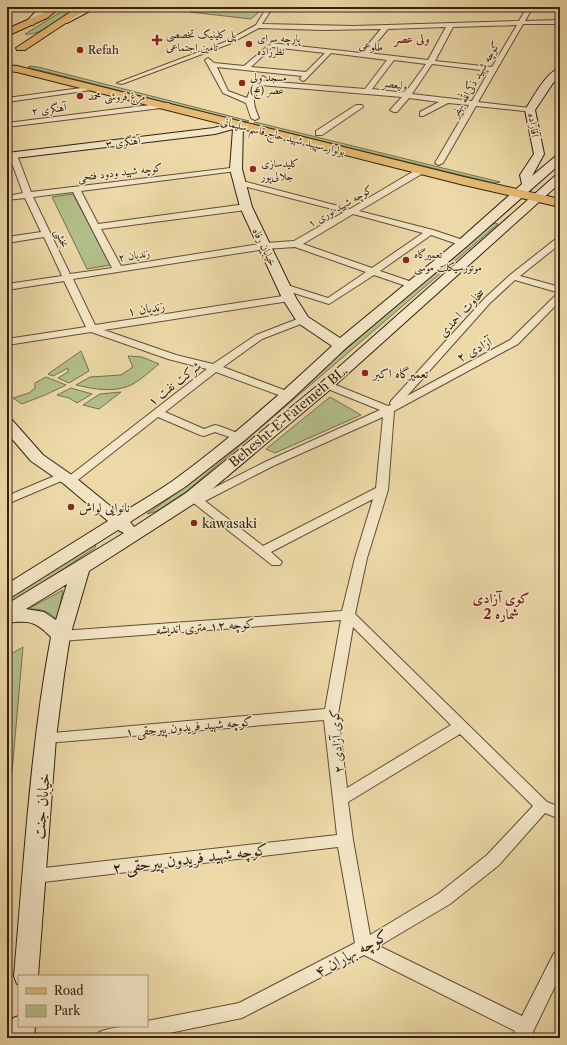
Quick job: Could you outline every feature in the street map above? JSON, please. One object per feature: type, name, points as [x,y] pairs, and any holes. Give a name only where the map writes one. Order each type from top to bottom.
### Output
[{"type":"main road","points":[[30,23],[42,7]]},
{"type":"main road","points":[[11,31],[44,16],[56,7]]},
{"type":"main road","points":[[64,21],[85,7]]},
{"type":"main road","points":[[17,61],[39,35],[93,7]]},
{"type":"main road","points":[[11,31],[21,35],[39,35]]},
{"type":"main road","name":"بولوار سپهبد شهید حاج قاسم سلیمانی","points":[[7,40],[17,44],[17,61],[97,83],[166,105],[238,124],[523,189],[541,193],[560,193]]},
{"type":"main road","name":"آقازاده","points":[[523,189],[526,174],[539,154],[530,110],[549,81],[560,71]]},
{"type":"main road","name":"بولوار سپهبد شهید حاج قاسم سلیمانی","points":[[97,83],[120,83],[379,148]]},
{"type":"main road","name":"آهنگری ۳","points":[[10,156],[215,130],[238,124]]},
{"type":"main road","name":"خیابان رفاه","points":[[238,124],[236,169],[246,207],[287,292],[303,320],[341,345]]},
{"type":"main road","name":"Behesht-E-Fatemeh BL.","points":[[7,592],[179,484],[239,437],[288,395],[341,345],[560,158]]},
{"type":"main road","name":"بولوار سپهبد شهید حاج قاسم سلیمانی","points":[[423,165],[439,163],[454,167]]},
{"type":"main road","name":"بولوار سپهبد شهید حاج قاسم سلیمانی","points":[[477,172],[523,189]]},
{"type":"main road","name":"Behesht-E-Fatemeh BL.","points":[[7,612],[194,499],[327,385],[560,177]]},
{"type":"main road","name":"بولوار سپهبد شهید حاج قاسم سلیمانی","points":[[541,193],[560,203]]},
{"type":"main road","points":[[9,428],[37,458],[67,478],[117,522],[134,534]]},
{"type":"main road","name":"خیابان جنت","points":[[26,975],[46,738],[61,636],[81,568]]},
{"type":"main road","points":[[7,617],[29,614],[39,616],[48,622],[61,636]]},
{"type":"main road","points":[[21,1038],[22,1027]]},
{"type":"street","points":[[120,83],[227,43],[258,26],[270,7]]},
{"type":"street","name":"کوچه شهید ذکی‌الله بهفر","points":[[439,163],[530,7]]},
{"type":"street","points":[[258,26],[317,31],[451,24],[560,22]]},
{"type":"street","points":[[394,110],[408,96],[432,62],[451,24]]},
{"type":"street","points":[[363,55],[386,28]]},
{"type":"street","name":"طلوعی","points":[[246,68],[271,45],[305,46],[330,51],[493,69]]},
{"type":"street","points":[[298,85],[330,51]]},
{"type":"street","points":[[201,52],[212,66],[225,92],[248,102],[255,118]]},
{"type":"street","points":[[367,92],[392,58]]},
{"type":"street","points":[[212,66],[307,74]]},
{"type":"street","points":[[248,102],[257,83],[271,70]]},
{"type":"street","points":[[7,100],[97,83]]},
{"type":"street","name":"ولیعصر","points":[[257,83],[298,85],[530,110]]},
{"type":"street","points":[[423,114],[445,101]]},
{"type":"street","name":"آهنگری ۲","points":[[7,125],[166,105]]},
{"type":"street","points":[[319,133],[358,107]]},
{"type":"street","name":"بخشی","points":[[10,156],[92,329]]},
{"type":"street","name":"کوچه شهید نوری ۱","points":[[266,246],[296,244],[351,212],[423,165]]},
{"type":"street","name":"کوچه شهید ودود فتحی","points":[[7,198],[236,169]]},
{"type":"street","points":[[239,182],[463,242]]},
{"type":"street","points":[[76,189],[118,270]]},
{"type":"street","points":[[96,227],[246,207]]},
{"type":"street","points":[[287,292],[329,301],[430,232]]},
{"type":"street","points":[[7,240],[47,234]]},
{"type":"street","name":"سخاوت احمدی","points":[[389,410],[487,301],[560,240]]},
{"type":"street","points":[[296,244],[412,285]]},
{"type":"street","name":"زندیان ۲","points":[[7,287],[266,246]]},
{"type":"street","points":[[513,278],[560,290]]},
{"type":"street","name":"زندیان ۱","points":[[7,342],[92,329],[287,292]]},
{"type":"street","name":"آزادی ۲","points":[[194,499],[389,410],[514,342],[560,296]]},
{"type":"street","name":"شرکت نفت ۱","points":[[7,500],[67,478],[259,337],[303,320]]},
{"type":"street","points":[[92,329],[172,357],[215,368],[288,395]]},
{"type":"street","points":[[327,385],[389,410]]},
{"type":"street","name":"کوی آزادی ۲","points":[[364,947],[345,840],[331,714],[348,615],[361,558],[382,490],[389,410]]},
{"type":"street","points":[[157,413],[204,433],[215,428],[239,437]]},
{"type":"street","points":[[262,551],[382,490]]},
{"type":"street","points":[[194,499],[276,562]]},
{"type":"street","points":[[348,615],[542,806],[560,813]]},
{"type":"street","name":"کوچه ۱۲ متری اندیشه","points":[[61,636],[348,615]]},
{"type":"street","name":"کوچه شهید فریدون پیرحقی ۱","points":[[46,738],[331,714]]},
{"type":"street","points":[[340,800],[461,726]]},
{"type":"street","name":"کوچه بهاران ۴","points":[[105,1038],[242,1010],[364,947],[444,899],[493,860],[542,806]]},
{"type":"street","name":"کوچه شهید فریدون پیرحقی ۲","points":[[35,876],[345,840]]},
{"type":"street","points":[[364,947],[523,1032],[560,958]]},
{"type":"green space","points":[[67,7],[77,7],[60,20],[44,29],[30,34],[25,34],[59,13]]},
{"type":"green space","points":[[198,7],[220,7],[259,12],[251,19],[190,12]]},
{"type":"green space","points":[[30,66],[249,121],[241,122],[28,67]]},
{"type":"green space","points":[[255,122],[500,182],[494,183],[253,124]]},
{"type":"green space","points":[[73,194],[110,265],[87,269],[52,197]]},
{"type":"green space","points":[[495,223],[498,224],[187,491],[157,511],[147,514],[204,471]]},
{"type":"green space","points":[[81,351],[89,371],[69,383],[58,378],[68,372],[68,368],[53,376],[48,374]]},
{"type":"green space","points":[[128,356],[142,357],[159,364],[138,381],[131,385],[117,389],[104,390],[76,385],[90,377],[121,375],[133,367]]},
{"type":"green space","points":[[46,377],[66,385],[22,404],[13,398],[29,393],[35,388],[35,383]]},
{"type":"green space","points":[[71,388],[92,394],[77,403],[69,398],[57,395]]},
{"type":"green space","points":[[121,392],[99,409],[83,405],[100,394]]},
{"type":"green space","points":[[330,397],[361,415],[275,453],[266,449]]},
{"type":"green space","points":[[96,543],[95,548],[7,606],[7,599]]},
{"type":"green space","points":[[63,590],[57,620],[44,611],[28,609]]},
{"type":"green space","points":[[7,644],[13,653],[23,647],[7,829]]},
{"type":"place","name":"پلی‌کلینیک تخصصی تامین اجتماعی","points":[[157,40]]},
{"type":"place","name":"پارچه‌ سرای نظرزاده","points":[[249,44]]},
{"type":"place","name":"Refah","points":[[80,50]]},
{"type":"place","name":"مسجد ولی عصر (عج)","points":[[242,83]]},
{"type":"place","name":"مرغ فروشی محمد","points":[[80,96]]},
{"type":"place","name":"کلیدسازی جلالی‌پور","points":[[253,169]]},
{"type":"place","name":"تعمیرگاه موتورسیکلت موسی","points":[[406,260]]},
{"type":"place","name":"تعمیرگاه اکبر","points":[[365,373]]},
{"type":"place","name":"نانوایی لواش","points":[[71,507]]},
{"type":"place","name":"kawasaki","points":[[194,523]]},
{"type":"district","name":"ولی عصر","points":[[412,39]]},
{"type":"district","name":"کوی آزادی شماره 2","points":[[501,606]]}]
